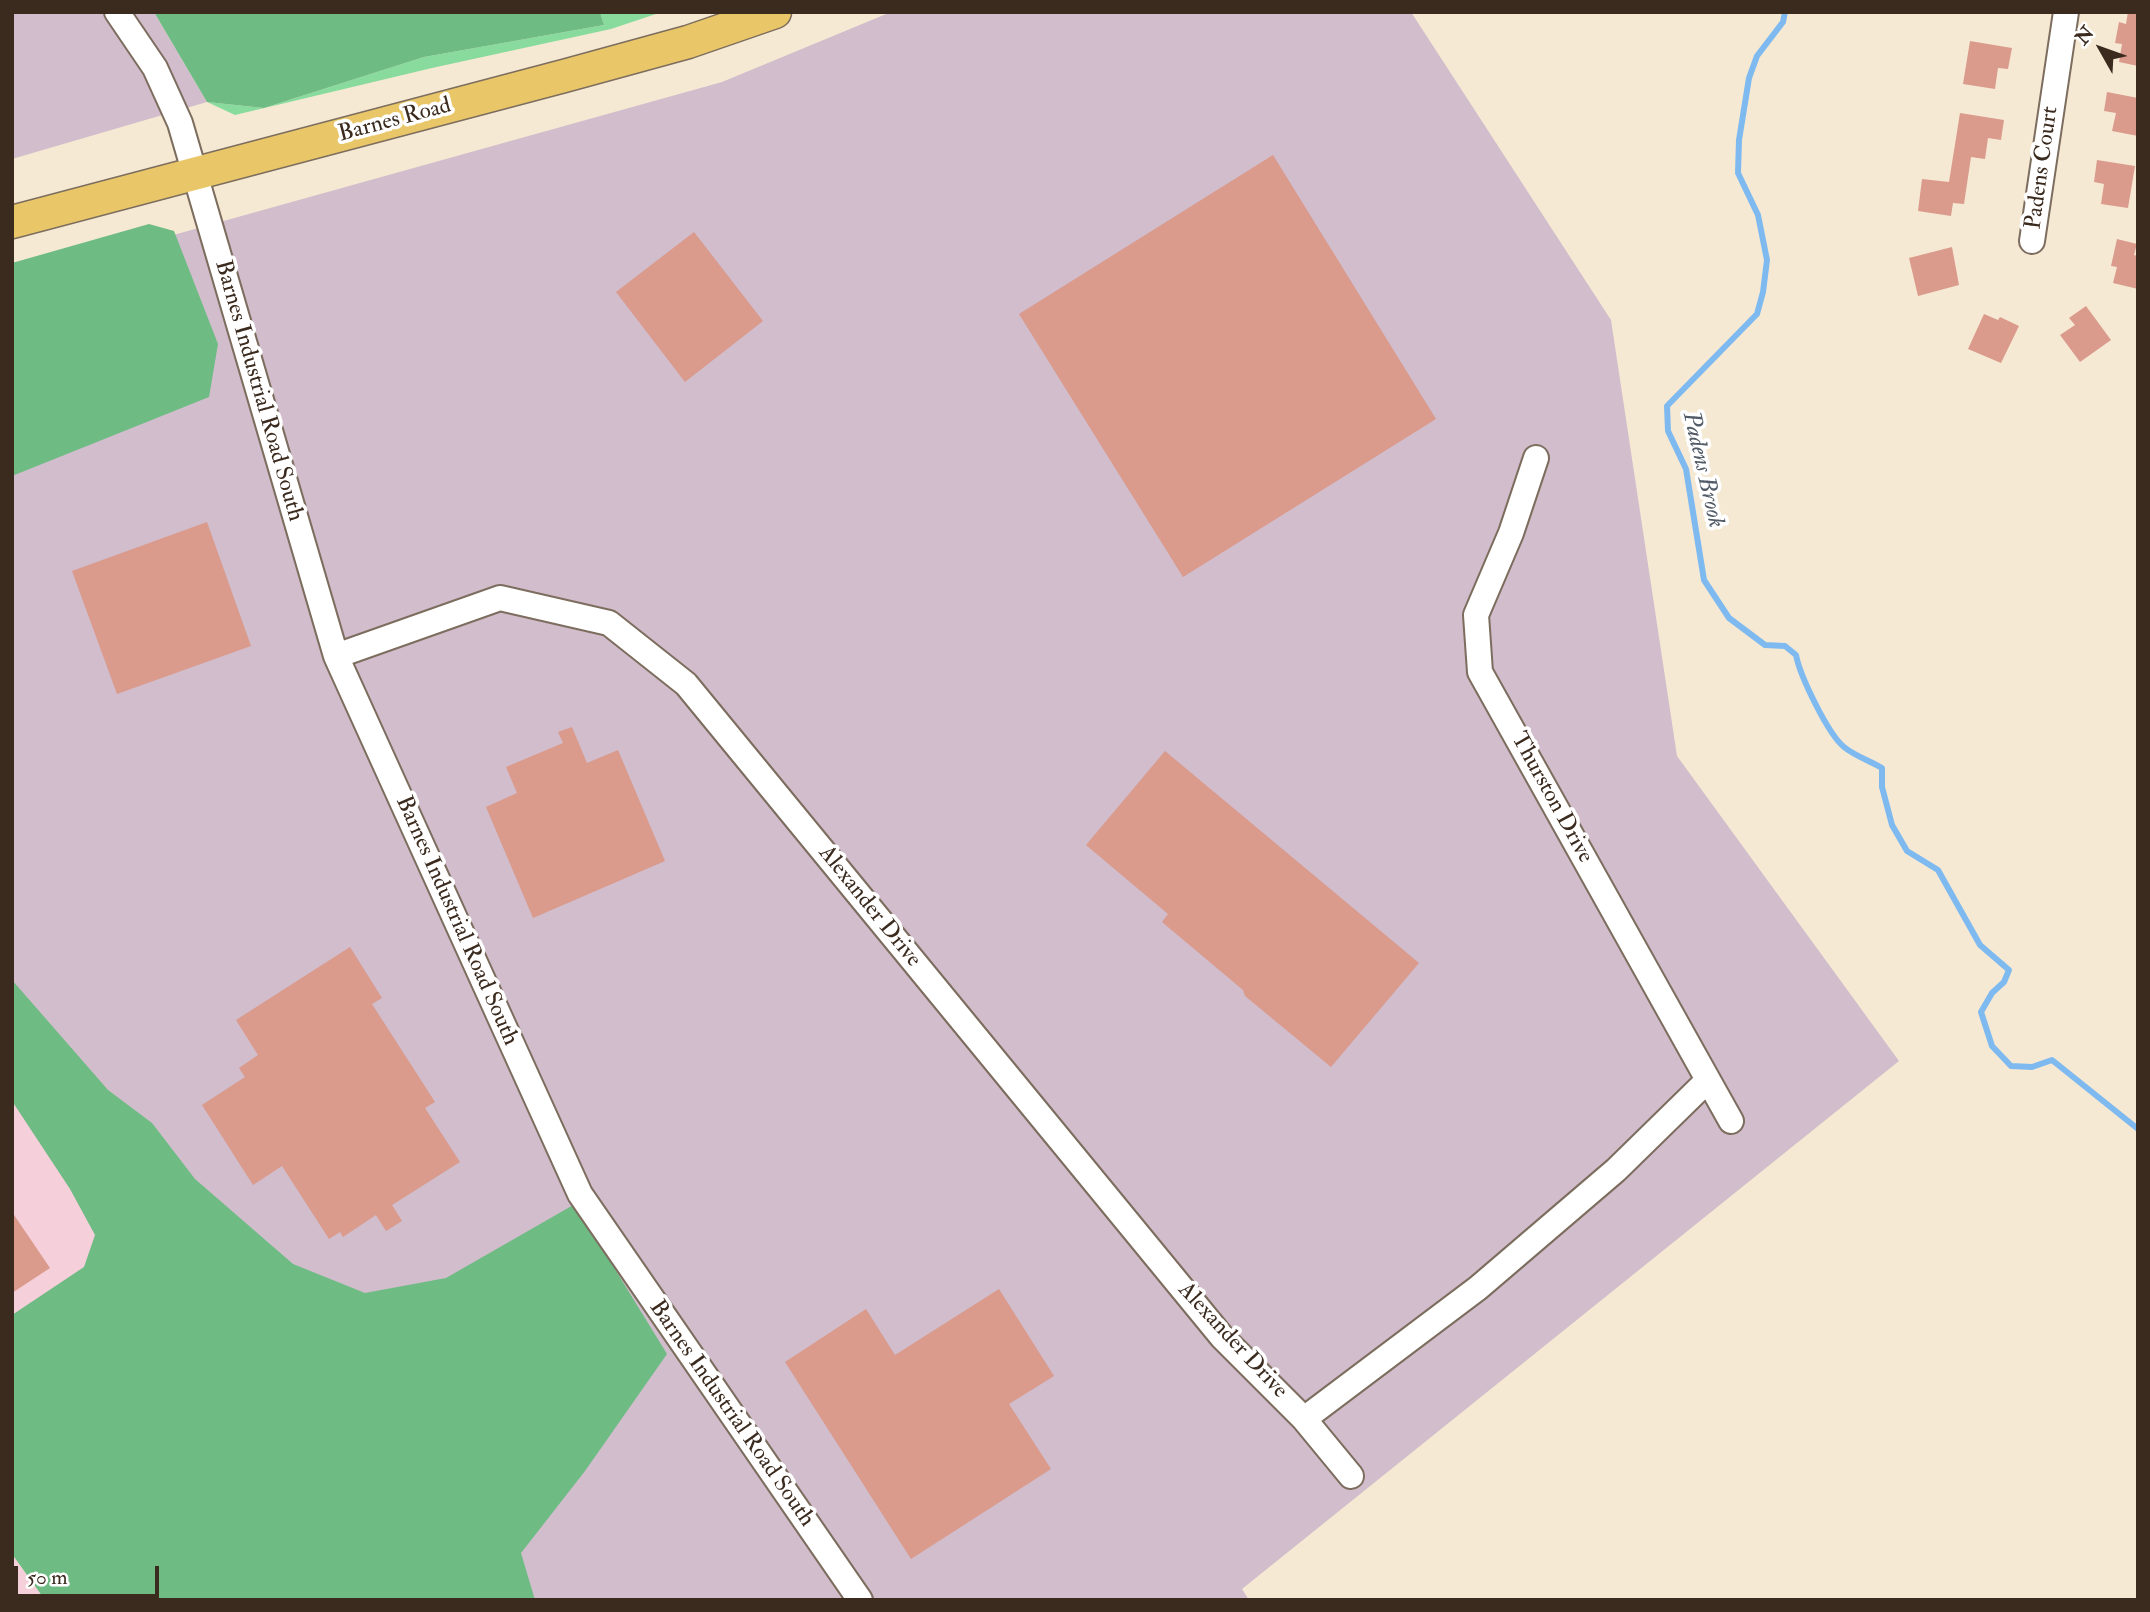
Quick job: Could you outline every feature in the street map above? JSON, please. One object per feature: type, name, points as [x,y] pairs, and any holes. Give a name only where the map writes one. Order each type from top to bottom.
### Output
[{"type":"main road","name":"Barnes Road","points":[[12,222],[601,66],[688,42],[775,12]]},
{"type":"street","name":"Barnes Industrial Road South","points":[[117,12],[155,68],[180,123],[336,656],[580,1194],[860,1600]]},
{"type":"street","name":"Padens Court","points":[[2032,241],[2066,12]]},
{"type":"street","name":"Thurston Drive","points":[[1536,458],[1511,533],[1476,615],[1480,671],[1731,1121]]},
{"type":"street","name":"Alexander Drive","points":[[336,656],[500,598],[609,623],[686,684],[1222,1337],[1304,1419],[1352,1476]]},
{"type":"street","name":"Alexander Drive","points":[[1304,1419],[1478,1288],[1616,1170],[1708,1080]]},
{"type":"shaded area","points":[[12,12],[154,12],[207,102],[12,159]]},
{"type":"shaded area","points":[[891,12],[1411,12],[1611,320],[1677,756],[1899,1061],[1242,1589],[1249,1600],[468,1600],[12,1027],[12,280],[722,82]]},
{"type":"shaded area","points":[[12,1027],[174,1230],[12,1345]]},
{"type":"shaded area","points":[[12,1554],[45,1600],[12,1600]]},
{"type":"green space","points":[[154,12],[600,12],[604,25],[424,57],[264,108],[207,102]]},
{"type":"green space","points":[[600,12],[662,12],[611,29],[235,115],[207,102],[264,108],[424,57],[604,25]]},
{"type":"green space","points":[[149,224],[174,231],[218,344],[209,397],[12,476],[12,263]]},
{"type":"green space","points":[[12,980],[108,1090],[152,1123],[195,1179],[293,1264],[365,1293],[446,1278],[575,1204],[667,1354],[585,1471],[521,1553],[535,1600],[45,1600],[12,1554],[12,1315],[84,1267],[95,1235],[70,1189],[12,1101]]},
{"type":"building","points":[[2128,12],[2138,12],[2138,66],[2119,62],[2122,44],[2115,43],[2119,22],[2126,24]]},
{"type":"building","points":[[1970,41],[2012,48],[2008,69],[1998,68],[1995,89],[1963,84]]},
{"type":"building","points":[[2107,92],[2138,98],[2138,136],[2112,131],[2116,113],[2104,111]]},
{"type":"building","points":[[1960,113],[2004,120],[2001,140],[1988,138],[1985,159],[1971,157],[1964,204],[1953,203],[1951,216],[1918,211],[1922,179],[1949,182]]},
{"type":"building","points":[[1273,155],[1436,419],[1183,577],[1019,314]]},
{"type":"building","points":[[2097,160],[2135,166],[2128,208],[2101,204],[2104,184],[2094,182]]},
{"type":"building","points":[[694,232],[763,321],[685,382],[616,292]]},
{"type":"building","points":[[2117,239],[2137,244],[2134,255],[2138,256],[2138,289],[2113,283],[2117,267],[2111,266]]},
{"type":"building","points":[[1952,247],[1959,285],[1918,296],[1909,258]]},
{"type":"building","points":[[2086,306],[2111,340],[2080,362],[2060,335],[2075,325],[2069,318]]},
{"type":"building","points":[[1984,314],[1998,320],[2000,317],[2019,326],[2001,363],[1968,349]]},
{"type":"building","points":[[207,522],[251,646],[117,694],[72,571]]},
{"type":"building","points":[[572,727],[587,763],[618,750],[665,861],[533,918],[486,807],[517,793],[506,767],[563,743],[558,732]]},
{"type":"building","points":[[1165,751],[1419,963],[1331,1067],[1245,996],[1243,990],[1162,922],[1168,914],[1086,845]]},
{"type":"building","points":[[350,947],[382,998],[372,1004],[435,1102],[425,1108],[460,1162],[392,1205],[402,1221],[386,1231],[376,1215],[343,1237],[340,1232],[329,1239],[282,1166],[253,1185],[202,1105],[245,1077],[239,1068],[258,1055],[236,1020]]},
{"type":"building","points":[[12,1212],[50,1268],[12,1293]]},
{"type":"building","points":[[999,1289],[1054,1376],[1009,1404],[1051,1469],[911,1559],[785,1362],[866,1309],[895,1355]]},
{"type":"waterway","name":"Padens Brook","points":[[1785,12],[1783,22],[1757,56],[1749,78],[1739,140],[1738,173],[1758,215],[1767,260],[1757,314],[1667,406],[1668,431],[1686,469],[1704,580],[1729,618],[1765,645],[1785,646],[1796,655],[1803,676],[1830,730],[1844,747],[1882,768],[1882,787],[1892,825],[1907,851],[1938,870],[1980,945],[2009,970],[2004,982],[1992,993],[1981,1012],[1992,1046],[2011,1066],[2032,1067],[2052,1060],[2138,1129]]}]
